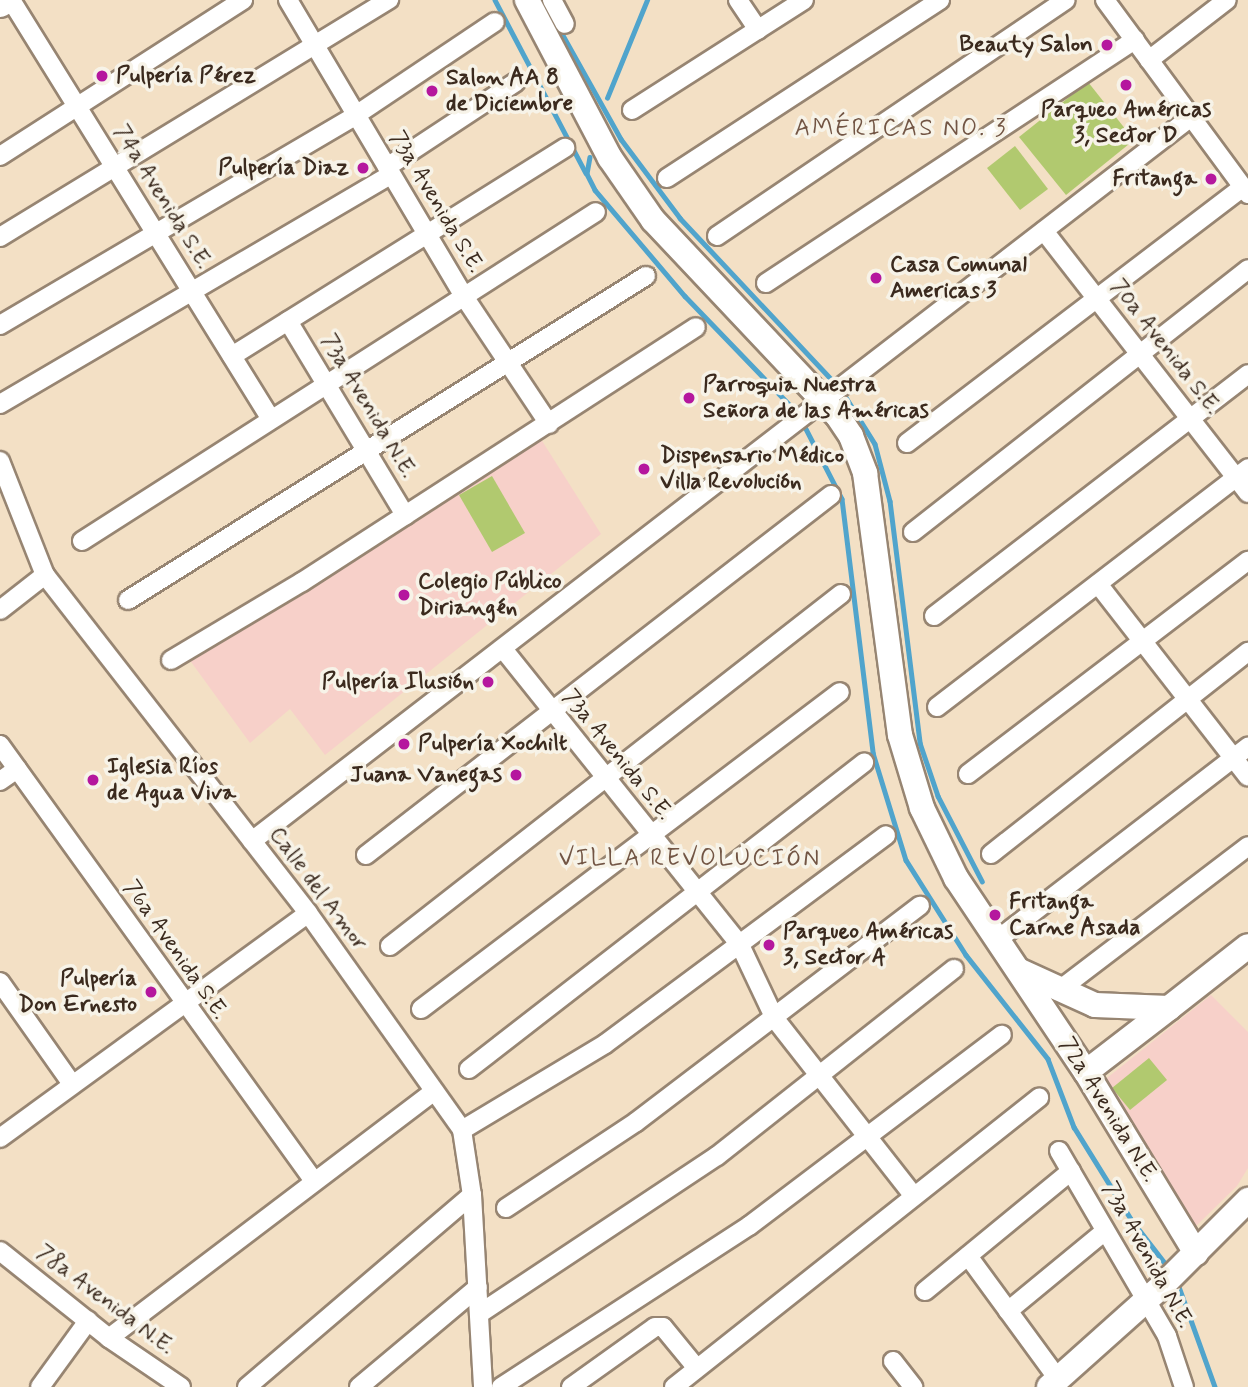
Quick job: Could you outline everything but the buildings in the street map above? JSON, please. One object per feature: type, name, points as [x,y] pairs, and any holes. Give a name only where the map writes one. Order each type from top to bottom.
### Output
[{"type":"main road","points":[[0,4],[9,0]]},
{"type":"street","name":"74a Avenida S.E.","points":[[9,0],[271,419]]},
{"type":"street","points":[[0,156],[243,0]]},
{"type":"street","name":"73a Avenida S.E.","points":[[288,0],[463,295],[505,362],[549,424]]},
{"type":"street","points":[[0,237],[389,0]]},
{"type":"street","name":"72a Avenida N.E.","points":[[527,0],[610,158],[653,220],[835,393],[865,473],[905,758],[922,808],[956,878],[1086,1072],[1193,1256]]},
{"type":"street","points":[[552,0],[565,23]]},
{"type":"street","points":[[738,0],[758,30]]},
{"type":"street","points":[[632,110],[804,0]]},
{"type":"street","points":[[667,178],[940,0]]},
{"type":"street","points":[[717,236],[1066,0]]},
{"type":"street","points":[[907,443],[1246,190],[1105,0]]},
{"type":"street","points":[[1149,60],[1227,0]]},
{"type":"street","points":[[0,325],[356,115],[495,22]]},
{"type":"street","points":[[765,284],[1135,40]]},
{"type":"street","points":[[0,404],[192,293],[389,171],[516,82]]},
{"type":"street","points":[[252,841],[1191,117]]},
{"type":"street","points":[[232,356],[565,148]]},
{"type":"street","points":[[82,541],[596,212]]},
{"type":"street","name":"70a Avenida S.E.","points":[[1044,231],[1190,419],[1242,473],[1248,493]]},
{"type":"street","points":[[913,532],[1248,269]]},
{"type":"street","points":[[128,600],[646,276]]},
{"type":"street","name":"73a Avenida N.E.","points":[[288,321],[405,515]]},
{"type":"street","points":[[171,660],[549,424],[696,327]]},
{"type":"street","points":[[934,617],[1248,374]]},
{"type":"street","name":"Calle del Amor","points":[[0,461],[45,575],[309,913],[462,1130],[472,1195],[483,1381]]},
{"type":"street","points":[[937,707],[1242,473]]},
{"type":"street","points":[[366,855],[552,714],[831,495]]},
{"type":"street","points":[[968,774],[1248,561]]},
{"type":"street","points":[[0,610],[45,575]]},
{"type":"street","points":[[1098,584],[1188,699],[1241,752],[1248,776]]},
{"type":"street","points":[[390,946],[841,594]]},
{"type":"street","name":"73a Avenida S.E.","points":[[503,649],[552,714],[740,945],[775,1019],[914,1196]]},
{"type":"street","points":[[991,854],[1248,652]]},
{"type":"street","points":[[421,1009],[840,692]]},
{"type":"street","name":"76a Avenida S.E.","points":[[0,745],[183,1004],[314,1181]]},
{"type":"street","points":[[997,940],[1241,752]]},
{"type":"street","points":[[470,1069],[864,763]]},
{"type":"street","points":[[0,781],[17,769]]},
{"type":"street","points":[[462,1130],[605,1044],[886,835]]},
{"type":"street","points":[[1058,991],[1248,846]]},
{"type":"street","points":[[506,1208],[636,1122],[775,1019],[920,906]]},
{"type":"street","points":[[0,1138],[309,913]]},
{"type":"street","points":[[1086,1072],[1248,946]]},
{"type":"street","points":[[479,1314],[717,1156],[954,969]]},
{"type":"street","points":[[1016,969],[1058,991],[1095,1005],[1169,1008]]},
{"type":"street","points":[[0,982],[72,1084]]},
{"type":"street","points":[[501,1387],[749,1226],[869,1139],[1002,1035]]},
{"type":"street","points":[[109,1338],[434,1091]]},
{"type":"street","points":[[674,1387],[695,1366],[1039,1098]]},
{"type":"street","name":"73a Avenida N.E.","points":[[1059,1151],[1105,1231],[1154,1293],[1184,1387]]},
{"type":"street","points":[[925,1291],[1071,1171]]},
{"type":"street","points":[[247,1387],[472,1195]]},
{"type":"street","points":[[968,1256],[1008,1311],[1054,1383],[1154,1293],[1247,1202]]},
{"type":"street","points":[[1008,1311],[1105,1231]]},
{"type":"street","name":"78a Avenida N.E.","points":[[0,1251],[109,1338],[180,1387]]},
{"type":"street","points":[[359,1387],[478,1287]]},
{"type":"street","points":[[40,1387],[88,1321]]},
{"type":"street","points":[[571,1387],[655,1327],[663,1326],[695,1366]]},
{"type":"street","points":[[893,1361],[913,1387]]},
{"type":"street","points":[[468,1387],[483,1381]]},
{"type":"shaded area","name":"Colegio Público Diriangén","points":[[539,436],[601,534],[325,755],[290,709],[250,743],[186,655]]},
{"type":"shaded area","points":[[1211,995],[1248,1032],[1248,1168],[1237,1186],[1193,1229],[1102,1082]]},
{"type":"green space","points":[[1088,82],[1134,140],[1066,195],[1019,137]]},
{"type":"green space","points":[[1015,146],[1048,189],[1020,210],[987,168]]},
{"type":"green space","points":[[492,476],[525,533],[492,552],[459,495]]},
{"type":"green space","points":[[1149,1058],[1167,1080],[1130,1110],[1112,1088]]},
{"type":"waterway","points":[[495,0],[586,173]]},
{"type":"waterway","points":[[607,98],[647,0]]},
{"type":"waterway","points":[[559,28],[621,139],[680,218],[836,384]]},
{"type":"waterway","points":[[590,157],[587,174],[595,190],[685,296],[788,403]]},
{"type":"waterway","points":[[842,391],[875,444],[890,501],[920,743],[938,796],[982,881]]},
{"type":"waterway","points":[[803,423],[842,499],[873,753],[906,860],[966,955],[1048,1059],[1074,1127],[1131,1219],[1168,1267]]},
{"type":"waterway","points":[[1178,1284],[1215,1387]]},
{"type":"place","name":"Beauty Salon","points":[[1107,45]]},
{"type":"place","name":"Pulpería Pérez","points":[[102,76]]},
{"type":"place","name":"Parqueo Américas 3, Sector D","points":[[1126,85]]},
{"type":"place","name":"Salon AA 8 de Diciembre","points":[[432,91]]},
{"type":"place","name":"Pulpería Diaz","points":[[363,168]]},
{"type":"place","name":"Fritanga","points":[[1211,179]]},
{"type":"place","name":"Casa Comunal Americas 3","points":[[876,278]]},
{"type":"place","name":"Parroquia Nuestra Señora de las Américas","points":[[689,398]]},
{"type":"place","name":"Dispensario Médico Villa Revolución","points":[[644,469]]},
{"type":"place","name":"Colegio Público Diriangén","points":[[404,595]]},
{"type":"place","name":"Pulpería Ilusión","points":[[488,682]]},
{"type":"place","name":"Pulpería Xochilt","points":[[404,744]]},
{"type":"place","name":"Juana Vanegas","points":[[516,775]]},
{"type":"place","name":"Iglesia Ríos de Agua Viva","points":[[93,780]]},
{"type":"place","name":"Fritanga Carne Asada","points":[[995,915]]},
{"type":"place","name":"Parqueo Américas 3, Sector A","points":[[769,945]]},
{"type":"place","name":"Pulpería Don Ernesto","points":[[151,992]]},
{"type":"district","name":"AMÉRICAS NO. 3","points":[[901,129]]},
{"type":"district","name":"VILLA REVOLUCIÓN","points":[[690,859]]}]
